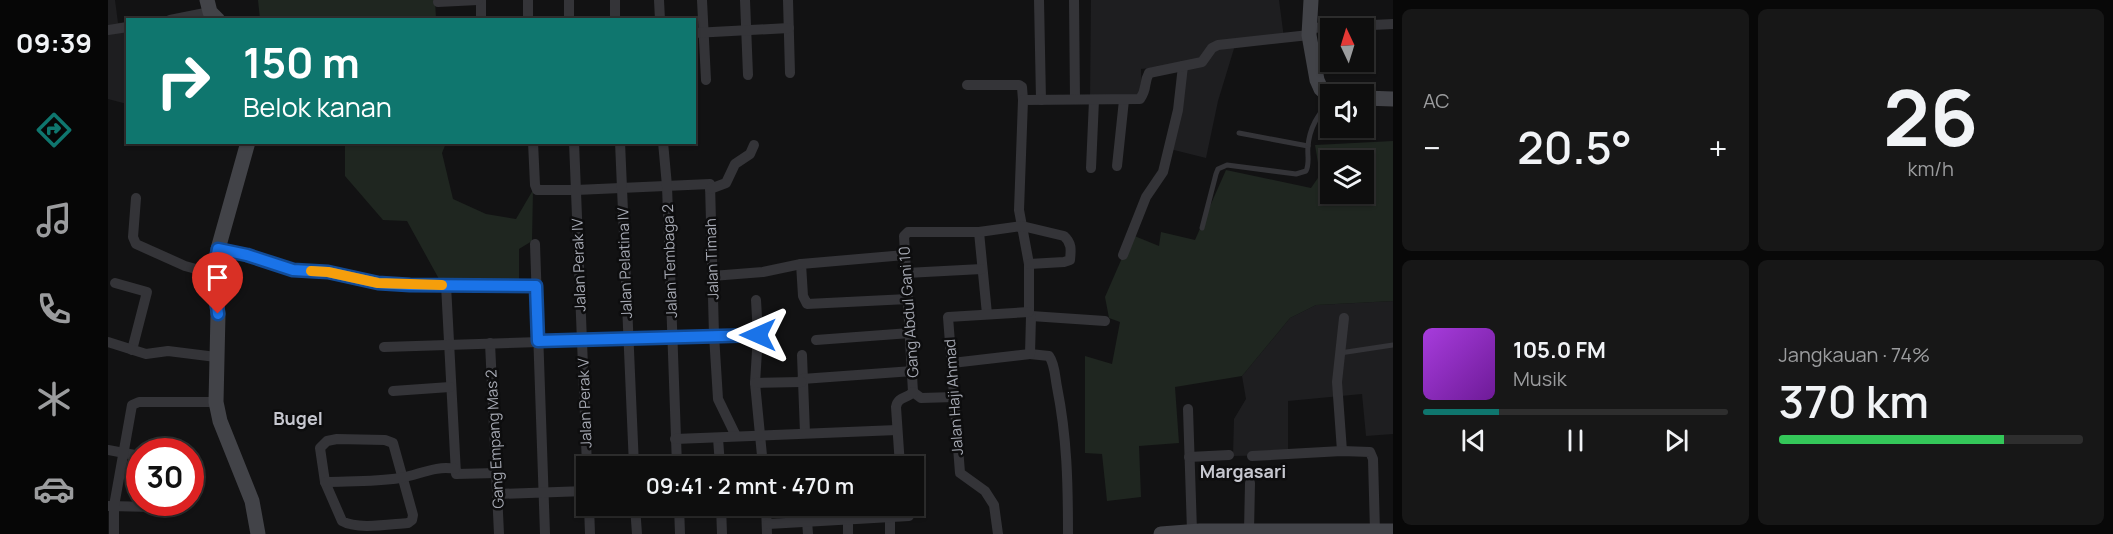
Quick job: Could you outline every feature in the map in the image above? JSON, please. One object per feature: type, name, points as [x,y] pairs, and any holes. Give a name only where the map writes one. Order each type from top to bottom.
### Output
[{"type":"street","points":[[438,2],[479,0],[481,18]]},
{"type":"street","points":[[528,0],[528,18]]},
{"type":"street","points":[[568,0],[569,18]]},
{"type":"street","points":[[615,0],[615,18]]},
{"type":"street","points":[[659,0],[660,18]]},
{"type":"street","points":[[702,0],[699,32],[706,80]]},
{"type":"street","points":[[745,0],[748,75]]},
{"type":"street","points":[[788,0],[790,73]]},
{"type":"street","points":[[1039,0],[1041,100]]},
{"type":"street","points":[[1074,0],[1075,99]]},
{"type":"street","points":[[1311,0],[1310,31],[1317,80],[1320,86]]},
{"type":"street","points":[[179,18],[212,11]]},
{"type":"street","points":[[1023,100],[1140,99],[1146,90],[1145,80],[1149,73],[1202,62],[1212,48],[1218,45],[1310,31],[1393,24]]},
{"type":"street","points":[[108,30],[126,27]]},
{"type":"street","points":[[699,32],[789,28]]},
{"type":"street","points":[[1124,255],[1146,197],[1163,172],[1178,110],[1183,66]]},
{"type":"street","points":[[967,85],[1019,85],[1022,87],[1019,210],[1029,264],[1030,354]]},
{"type":"street","points":[[1374,98],[1393,99]]},
{"type":"street","points":[[1091,168],[1094,100]]},
{"type":"street","points":[[1117,166],[1124,100]]},
{"type":"street","points":[[247,144],[213,274],[218,314],[216,402],[220,421],[252,501],[258,534]]},
{"type":"street","points":[[533,144],[536,189],[576,190],[667,186],[710,187],[726,183],[735,164],[750,154],[754,145]]},
{"type":"street","name":"Jalan Perak IV","points":[[574,144],[582,340]]},
{"type":"street","name":"Jalan Pelatina IV","points":[[620,144],[634,456]]},
{"type":"street","name":"Jalan Tembaga 2","points":[[663,144],[667,186],[676,456]]},
{"type":"street","name":"Jalan Timah","points":[[710,187],[718,399],[736,436]]},
{"type":"street","points":[[136,198],[134,237],[136,244],[185,266],[213,274]]},
{"type":"street","points":[[1029,264],[1068,261],[1071,247],[1064,236],[1022,226],[979,232],[987,314],[1030,314],[1105,321]]},
{"type":"street","name":"Gang Abdul Gani 10","points":[[913,392],[904,236],[908,232],[979,232]]},
{"type":"street","points":[[535,244],[544,534]]},
{"type":"street","points":[[218,249],[247,255],[293,270],[328,272],[378,283],[536,286]]},
{"type":"street","points":[[712,276],[763,272],[801,264],[905,255]]},
{"type":"street","points":[[801,264],[803,296],[807,304],[908,299]]},
{"type":"street","points":[[906,273],[982,269]]},
{"type":"street","points":[[114,283],[147,291],[132,351]]},
{"type":"street","points":[[446,285],[456,474],[496,473]]},
{"type":"street","points":[[756,300],[758,335],[756,388],[762,456]]},
{"type":"street","name":"Jalan Haji Ahmad","points":[[987,314],[948,317],[960,472],[985,491],[994,505],[999,534]]},
{"type":"street","points":[[1342,451],[1337,382],[1344,318]]},
{"type":"street","points":[[816,340],[910,333]]},
{"type":"street","points":[[384,347],[758,335]]},
{"type":"street","name":"Jalan Perak V","points":[[582,340],[587,456]]},
{"type":"street","points":[[108,342],[146,354],[168,351],[216,357]]},
{"type":"street","name":"Gang Empang Mas 2","points":[[490,343],[499,534]]},
{"type":"street","points":[[952,363],[1030,354],[1049,356],[1065,426],[1068,534]]},
{"type":"street","points":[[802,355],[804,433]]},
{"type":"street","points":[[756,388],[802,380],[913,371]]},
{"type":"street","points":[[393,391],[450,387]]},
{"type":"street","points":[[899,456],[897,402],[913,392],[921,398],[955,397]]},
{"type":"street","points":[[114,534],[111,506],[133,404],[139,402],[216,402]]},
{"type":"street","points":[[1188,410],[1189,457],[1198,532]]},
{"type":"street","points":[[675,439],[897,430]]},
{"type":"street","points":[[718,438],[719,456]]},
{"type":"street","points":[[337,439],[389,441],[396,447],[413,515],[412,520],[377,530],[348,524],[342,521],[325,482],[320,448],[327,441],[337,439]]},
{"type":"street","points":[[108,450],[124,454]]},
{"type":"street","points":[[1252,456],[1342,451],[1372,453],[1376,531]]},
{"type":"street","points":[[1189,457],[1229,455]]},
{"type":"street","points":[[325,482],[404,478],[420,472],[455,469]]},
{"type":"street","points":[[1249,531],[1250,483]]},
{"type":"street","points":[[497,494],[576,490]]},
{"type":"street","points":[[111,506],[126,506]]},
{"type":"street","points":[[589,516],[590,534]]},
{"type":"street","points":[[636,516],[637,534]]},
{"type":"street","points":[[679,516],[680,534]]},
{"type":"street","points":[[721,516],[722,534]]},
{"type":"street","points":[[767,529],[807,521],[909,516]]},
{"type":"street","points":[[890,517],[890,534]]},
{"type":"street","points":[[848,520],[848,534]]},
{"type":"street","points":[[807,521],[808,534]]},
{"type":"street","points":[[1161,534],[1249,531],[1393,531]]},
{"type":"lane","points":[[1202,228],[1218,169],[1227,165],[1302,173],[1308,167],[1311,128],[1320,114]]},
{"type":"lane","points":[[1239,133],[1308,146]]},
{"type":"lane","points":[[1340,353],[1393,345]]},
{"type":"shaded area","points":[[108,0],[115,0],[118,23],[126,22],[126,104],[108,99]]},
{"type":"shaded area","points":[[258,0],[435,0],[436,18],[260,18]]},
{"type":"shaded area","points":[[1091,0],[1279,0],[1284,38],[1236,42],[1218,101],[1206,158],[1170,149],[1182,65],[1141,69],[1142,99],[1090,100]]},
{"type":"shaded area","points":[[1393,141],[1393,301],[1316,305],[1290,318],[1242,376],[1175,387],[1179,443],[1139,446],[1141,497],[1107,501],[1102,454],[1085,453],[1085,356],[1112,364],[1120,322],[1109,318],[1105,297],[1132,235],[1159,246],[1161,232],[1195,240],[1226,170],[1311,188],[1320,175],[1315,145]]},
{"type":"shaded area","points":[[345,144],[446,144],[442,153],[453,199],[486,214],[516,219],[533,190],[532,241],[519,249],[519,285],[439,279],[407,221],[383,220],[345,176]]},
{"type":"shaded area","points":[[1393,301],[1393,434],[1366,436],[1362,394],[1288,401],[1288,455],[1233,456],[1234,419],[1246,399],[1242,376],[1290,318],[1316,305]]},
{"type":"slow traffic","points":[[311,271],[328,272],[378,283],[442,285]]},
{"type":"district","name":"Bugel","points":[[298,419]]},
{"type":"district","name":"Margasari","points":[[1243,472]]},
{"type":"route","points":[[218,314],[213,274],[218,249],[247,255],[293,270],[328,272],[378,283],[536,286],[538,341],[758,335]]}]
